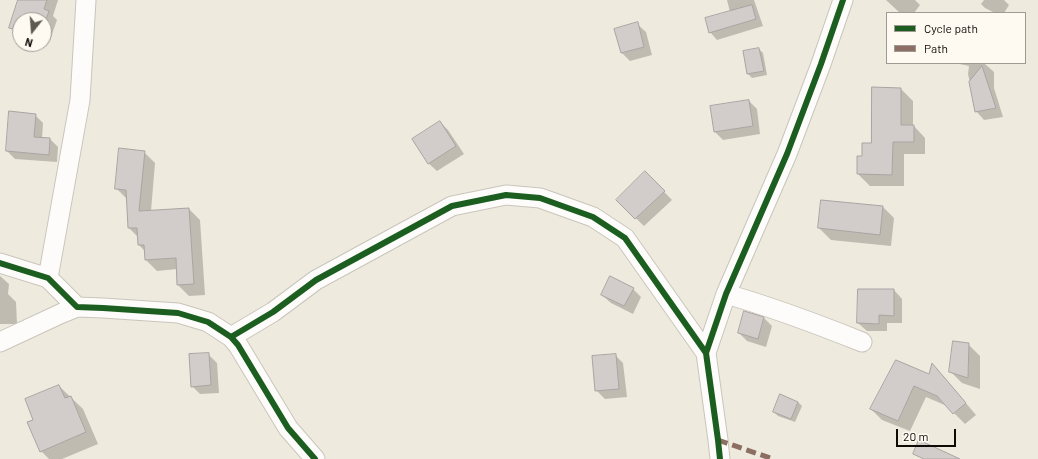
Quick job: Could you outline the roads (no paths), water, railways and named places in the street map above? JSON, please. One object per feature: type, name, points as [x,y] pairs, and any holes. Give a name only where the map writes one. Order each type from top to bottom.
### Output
[{"type":"street","points":[[48,278],[80,100],[86,0]]},
{"type":"street","points":[[720,459],[706,353],[726,294],[787,154],[843,0]]},
{"type":"street","points":[[231,336],[273,312],[316,280],[452,206],[506,195],[540,198],[593,217],[625,238],[706,353]]},
{"type":"street","points":[[0,263],[48,278],[77,308]]},
{"type":"street","points":[[726,294],[813,322],[862,342]]},
{"type":"street","points":[[0,342],[60,314],[77,308],[103,308],[178,313],[208,322],[231,336],[238,345],[288,428],[315,459]]}]
